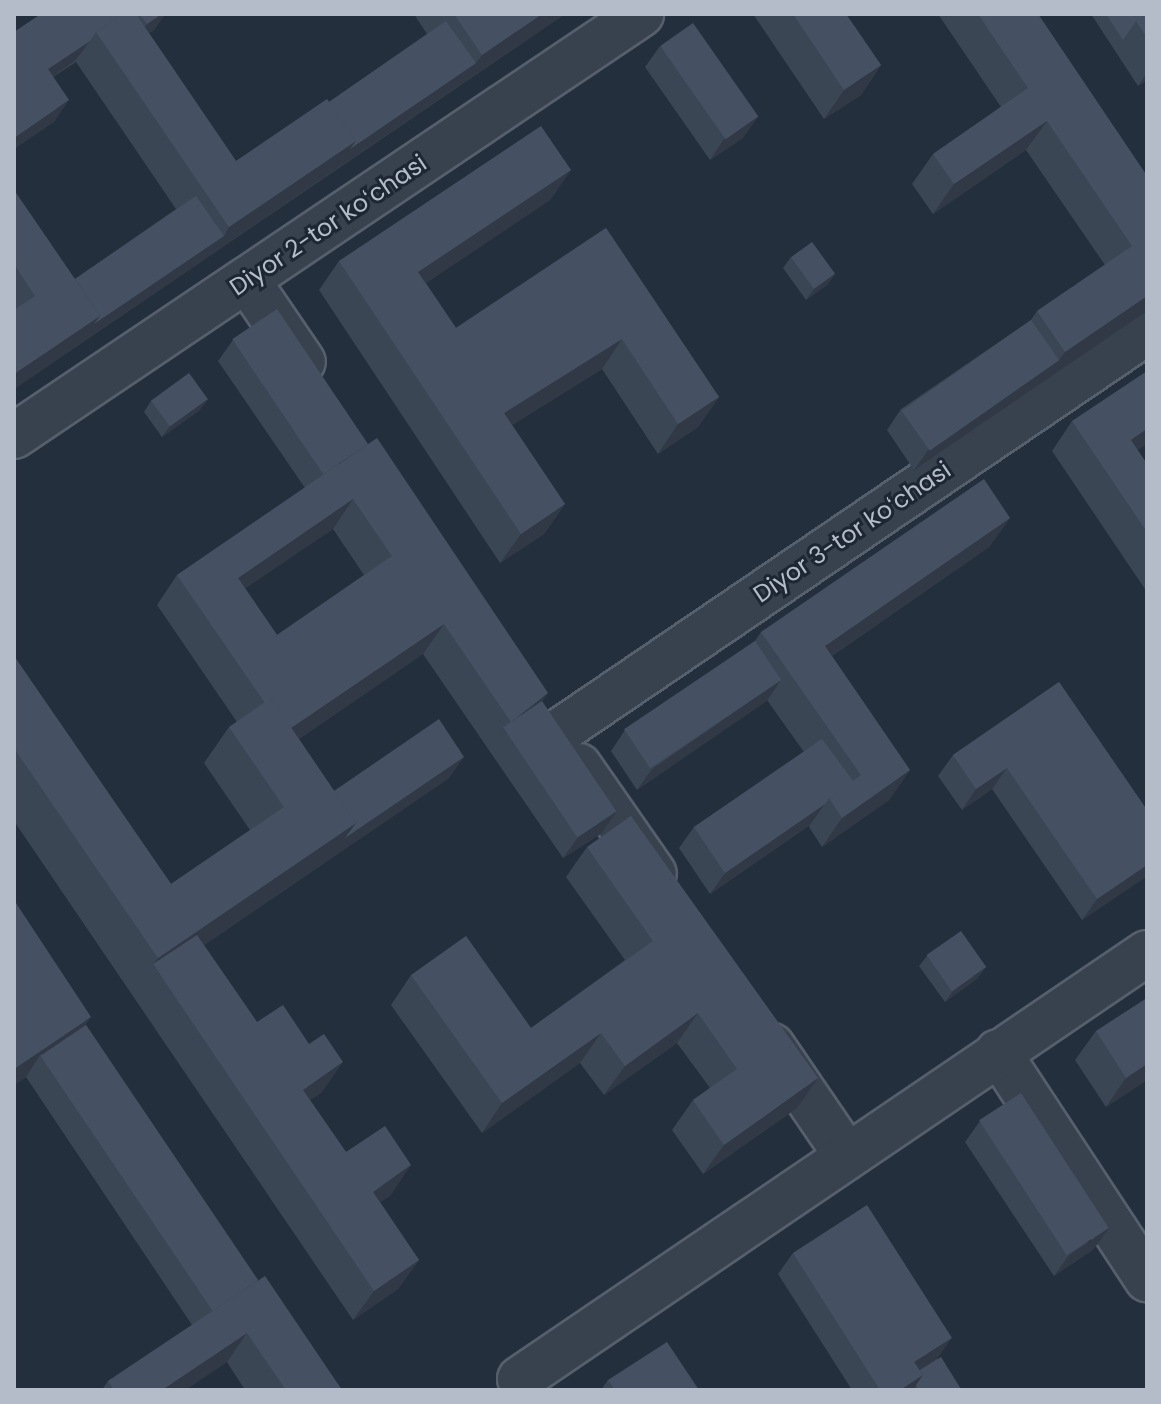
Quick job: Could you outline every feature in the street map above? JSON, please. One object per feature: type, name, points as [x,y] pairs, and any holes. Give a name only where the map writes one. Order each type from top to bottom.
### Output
[{"type":"street","name":"Diyor 2-tor koʻchasi","points":[[14,436],[641,14]]},
{"type":"street","points":[[247,280],[327,396]]},
{"type":"street","name":"Diyor 3-tor koʻchasi","points":[[557,733],[1147,332]]},
{"type":"street","points":[[530,694],[674,903]]},
{"type":"street","points":[[516,1386],[845,1153],[1147,953]]},
{"type":"street","points":[[746,1009],[845,1153]]},
{"type":"street","points":[[998,1052],[1147,1279]]},
{"type":"building","points":[[41,14],[123,14],[48,69],[69,100],[14,138],[14,32]]},
{"type":"building","points":[[123,14],[136,14],[236,161],[327,99],[356,141],[229,227],[96,32]]},
{"type":"building","points":[[139,14],[162,14],[147,24]]},
{"type":"building","points":[[454,14],[542,14],[482,55]]},
{"type":"building","points":[[793,14],[846,14],[881,65],[844,90]]},
{"type":"building","points":[[978,14],[1038,14],[1147,176],[1147,296],[1065,352],[1037,311],[1132,246],[1047,121],[954,184],[933,154],[1028,88]]},
{"type":"building","points":[[1106,14],[1146,15],[1136,21],[1123,40]]},
{"type":"building","points":[[1147,14],[1147,38],[1136,21]]},
{"type":"building","points":[[446,21],[476,63],[350,149],[356,141],[329,102]]},
{"type":"building","points":[[693,23],[758,116],[726,139],[660,46]]},
{"type":"building","points":[[541,126],[571,170],[418,272],[456,328],[606,228],[719,397],[678,424],[622,339],[504,413],[565,504],[521,534],[339,261]]},
{"type":"building","points":[[14,190],[100,316],[14,374],[14,310],[35,296],[14,264]]},
{"type":"building","points":[[196,196],[224,236],[94,324],[100,316],[75,279]]},
{"type":"building","points":[[812,242],[835,274],[814,289],[791,257]]},
{"type":"building","points":[[277,309],[368,444],[323,474],[232,339]]},
{"type":"building","points":[[1031,320],[1059,360],[930,451],[902,411]]},
{"type":"building","points":[[1147,371],[1147,429],[1131,440],[1147,464],[1147,532],[1072,421]]},
{"type":"building","points":[[189,373],[208,399],[170,427],[151,401]]},
{"type":"building","points":[[377,438],[548,693],[511,722],[444,624],[291,728],[271,698],[265,703],[177,575]],"holes":[[[353,499],[392,556],[277,635],[238,578]]]},
{"type":"building","points":[[984,479],[1010,518],[825,646],[910,770],[842,818],[829,798],[861,775],[761,632]]},
{"type":"building","points":[[755,641],[781,680],[650,768],[624,729]]},
{"type":"building","points":[[14,656],[171,884],[284,807],[229,727],[271,698],[356,823],[158,958],[14,748]]},
{"type":"building","points":[[1059,682],[1147,810],[1147,865],[1097,899],[1007,768],[976,789],[953,755]]},
{"type":"building","points":[[542,701],[616,811],[577,838],[503,727]]},
{"type":"building","points":[[439,719],[464,757],[345,838],[356,823],[334,791]]},
{"type":"building","points":[[822,739],[853,781],[725,873],[694,827]]},
{"type":"building","points":[[631,816],[818,1078],[724,1145],[693,1100],[737,1069],[698,1013],[625,1066],[601,1033],[502,1103],[411,975],[466,936],[531,1028],[653,941],[587,847]]},
{"type":"building","points":[[14,900],[91,1017],[14,1069],[16,997]]},
{"type":"building","points":[[961,931],[986,967],[952,991],[927,955]]},
{"type":"building","points":[[197,935],[257,1022],[283,1005],[309,1044],[324,1034],[343,1062],[303,1090],[346,1152],[385,1126],[411,1165],[373,1192],[419,1260],[374,1291],[153,964]]},
{"type":"building","points":[[1147,998],[1147,1064],[1126,1078],[1096,1031]]},
{"type":"building","points":[[86,1025],[258,1280],[213,1311],[40,1056]]},
{"type":"building","points":[[1021,1093],[1109,1228],[1067,1255],[979,1120]]},
{"type":"building","points":[[867,1205],[952,1338],[914,1362],[923,1375],[900,1390],[880,1390],[793,1253]]},
{"type":"building","points":[[265,1276],[342,1390],[286,1390],[247,1333],[162,1390],[114,1390],[108,1381]]},
{"type":"building","points":[[667,1342],[699,1390],[615,1390],[608,1380]]},
{"type":"building","points":[[941,1357],[961,1389],[919,1390],[916,1385],[923,1375],[920,1370]]}]
